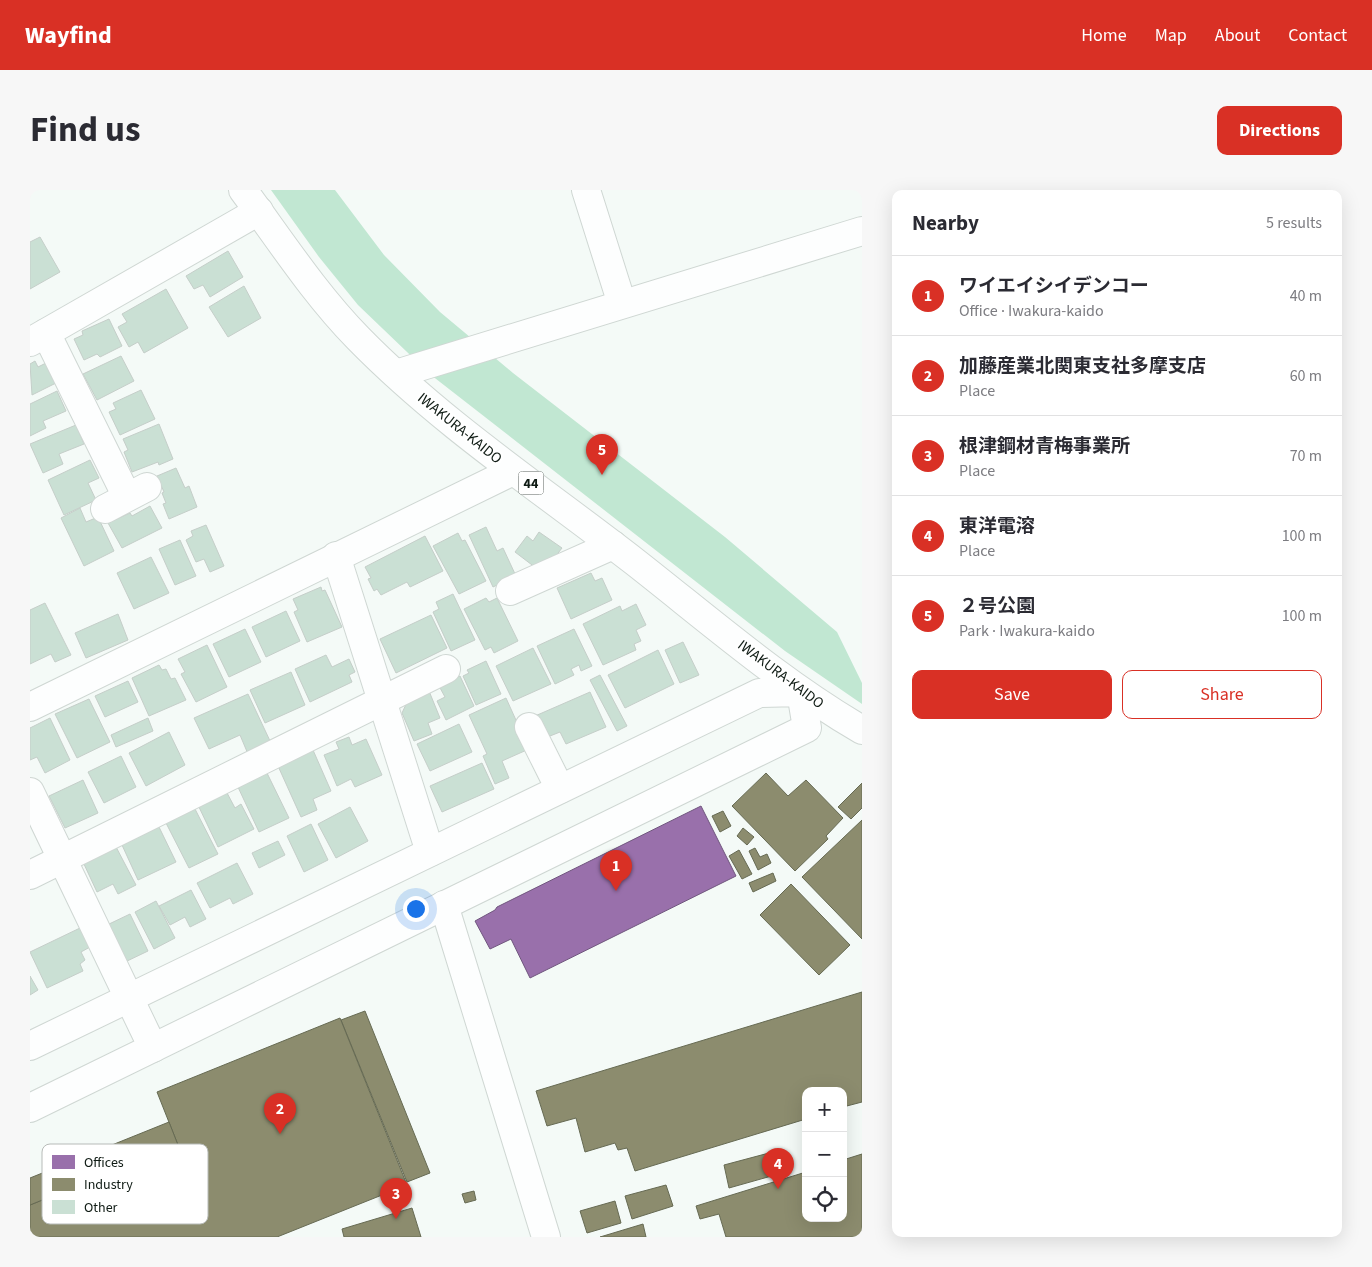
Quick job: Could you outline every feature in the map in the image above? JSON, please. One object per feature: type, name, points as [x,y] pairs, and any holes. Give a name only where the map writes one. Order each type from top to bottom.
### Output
[{"type":"street","points":[[586,190],[622,304]]},
{"type":"street","points":[[126,498],[38,338],[251,200]]},
{"type":"street","name":"IWAKURA-KAIDO","points":[[251,200],[303,274],[356,336],[396,374],[479,446],[613,545],[801,692],[862,730]]},
{"type":"street","points":[[396,374],[862,231]]},
{"type":"street","points":[[30,707],[336,556],[514,471]]},
{"type":"street","points":[[510,591],[613,545]]},
{"type":"street","points":[[336,556],[381,703],[430,852]]},
{"type":"street","points":[[30,875],[381,703],[446,669]]},
{"type":"street","points":[[30,1046],[758,693],[801,692],[808,728],[30,1108]]},
{"type":"street","points":[[529,727],[560,789]]},
{"type":"street","points":[[30,792],[153,1048]]},
{"type":"street","points":[[444,905],[546,1237]]},
{"type":"green space","points":[[271,190],[335,190],[384,255],[440,312],[513,373],[725,537],[837,632],[862,683],[862,704],[785,651],[431,375],[358,305],[319,257]]},
{"type":"building: Offices","points":[[701,806],[736,876],[530,978],[511,939],[490,949],[475,921],[497,907]]},
{"type":"building: Industry","points":[[766,773],[788,796],[806,780],[843,818],[826,836],[828,839],[795,871],[732,806]]},
{"type":"building: Industry","points":[[862,783],[862,808],[851,819],[838,807]]},
{"type":"building: Industry","points":[[723,811],[731,826],[720,832],[712,816]]},
{"type":"building: Industry","points":[[862,820],[862,939],[802,877]]},
{"type":"building: Industry","points":[[743,828],[754,837],[747,845],[737,836]]},
{"type":"building: Industry","points":[[755,848],[760,857],[767,854],[771,863],[758,870],[749,851]]},
{"type":"building: Industry","points":[[739,850],[752,874],[742,879],[729,856]]},
{"type":"building: Industry","points":[[773,873],[776,881],[753,892],[749,883]]},
{"type":"building: Industry","points":[[791,884],[850,945],[819,975],[760,915]]},
{"type":"building: Industry","points":[[862,992],[862,1102],[847,1106],[847,1087],[802,1087],[802,1120],[635,1171],[627,1148],[618,1150],[615,1143],[585,1152],[576,1118],[547,1126],[536,1091]]},
{"type":"building: Industry","points":[[365,1011],[430,1173],[407,1182],[341,1020]]},
{"type":"building: Industry","points":[[340,1018],[407,1185],[277,1237],[30,1237],[30,1205],[42,1200],[42,1224],[208,1224],[208,1144],[178,1144],[157,1092]]},
{"type":"building: Industry","points":[[169,1122],[178,1144],[114,1144]]},
{"type":"building: Industry","points":[[769,1153],[775,1175],[729,1188],[724,1165]]},
{"type":"building: Industry","points":[[862,1154],[862,1237],[726,1237],[719,1214],[700,1219],[696,1206],[802,1173],[802,1222],[847,1222],[847,1159]]},
{"type":"building: Industry","points":[[42,1173],[42,1200],[30,1205],[30,1178]]},
{"type":"building: Industry","points":[[666,1185],[673,1206],[632,1219],[625,1196]]},
{"type":"building: Industry","points":[[474,1191],[476,1200],[465,1203],[462,1194]]},
{"type":"building: Industry","points":[[615,1201],[621,1223],[587,1233],[580,1211]]},
{"type":"building: Industry","points":[[412,1208],[421,1237],[344,1237],[342,1229]]},
{"type":"building: Industry","points":[[643,1224],[646,1237],[600,1237]]},
{"type":"building: Other","points":[[40,237],[60,272],[30,289],[30,242]]},
{"type":"building: Other","points":[[228,251],[243,277],[210,297],[203,285],[194,289],[186,276]]},
{"type":"building: Other","points":[[244,286],[261,318],[228,337],[209,307]]},
{"type":"building: Other","points":[[166,289],[188,328],[144,353],[138,342],[129,347],[118,327],[127,322],[122,314]]},
{"type":"building: Other","points":[[109,319],[122,346],[100,357],[97,354],[84,360],[74,339],[83,335],[82,331]]},
{"type":"building: Other","points":[[121,356],[134,381],[97,400],[83,374]]},
{"type":"building: Other","points":[[35,361],[38,367],[46,363],[56,383],[32,395],[30,364]]},
{"type":"building: Other","points":[[141,390],[155,419],[120,435],[109,412],[116,409],[113,403]]},
{"type":"building: Other","points":[[57,391],[66,411],[43,421],[46,428],[30,436],[30,404]]},
{"type":"building: Other","points":[[159,424],[173,459],[159,465],[158,462],[132,472],[124,452],[128,450],[123,439]]},
{"type":"building: Other","points":[[76,425],[84,444],[59,454],[63,464],[43,473],[30,444]]},
{"type":"building: Other","points":[[90,460],[99,478],[88,483],[96,500],[64,515],[48,480]]},
{"type":"building: Other","points":[[176,468],[185,488],[189,486],[197,507],[169,519],[163,504],[166,503],[162,493],[164,492],[157,476]]},
{"type":"building: Other","points":[[150,506],[162,528],[122,548],[108,523],[130,513],[132,516]]},
{"type":"building: Other","points":[[80,508],[86,522],[98,517],[114,551],[84,566],[61,518]]},
{"type":"building: Other","points":[[206,525],[224,566],[210,572],[204,559],[196,562],[186,540],[193,536],[191,531]]},
{"type":"building: Other","points":[[486,527],[497,551],[503,548],[516,576],[493,587],[469,535]]},
{"type":"building: Other","points":[[539,532],[562,548],[555,557],[536,568],[515,552],[527,536],[533,541]]},
{"type":"building: Other","points":[[458,533],[462,541],[465,540],[486,581],[459,594],[433,546]]},
{"type":"building: Other","points":[[425,536],[443,571],[410,587],[407,582],[381,595],[377,589],[374,591],[368,579],[371,578],[365,567]]},
{"type":"building: Other","points":[[180,540],[196,576],[175,585],[159,549]]},
{"type":"building: Other","points":[[151,557],[169,593],[134,609],[117,573]]},
{"type":"building: Other","points":[[591,573],[595,581],[602,578],[612,600],[571,619],[557,588]]},
{"type":"building: Other","points":[[321,587],[322,591],[325,590],[342,627],[307,642],[294,612],[298,610],[293,599]]},
{"type":"building: Other","points":[[453,594],[475,640],[451,651],[433,612],[439,609],[436,602]]},
{"type":"building: Other","points":[[486,598],[489,602],[497,598],[518,641],[494,653],[491,647],[485,650],[464,609]]},
{"type":"building: Other","points":[[45,603],[71,655],[55,662],[51,654],[30,664],[30,610]]},
{"type":"building: Other","points":[[636,604],[646,625],[636,630],[641,641],[634,644],[636,650],[603,665],[583,624],[620,606],[622,611]]},
{"type":"building: Other","points":[[286,611],[300,641],[266,657],[252,627]]},
{"type":"building: Other","points":[[118,614],[128,640],[86,658],[75,633]]},
{"type":"building: Other","points":[[431,615],[447,648],[396,673],[380,639]]},
{"type":"building: Other","points":[[245,629],[261,662],[229,677],[213,644]]},
{"type":"building: Other","points":[[574,629],[592,666],[581,671],[579,665],[571,669],[574,675],[555,684],[537,646]]},
{"type":"building: Other","points":[[683,642],[699,675],[680,683],[665,650]]},
{"type":"building: Other","points":[[207,645],[227,687],[196,702],[181,674],[185,672],[178,659]]},
{"type":"building: Other","points":[[533,648],[551,684],[513,701],[496,666]]},
{"type":"building: Other","points":[[658,650],[674,684],[625,708],[608,675]]},
{"type":"building: Other","points":[[326,655],[332,667],[349,659],[355,672],[349,675],[352,682],[310,702],[295,669]]},
{"type":"building: Other","points":[[486,661],[501,694],[476,705],[463,676],[469,673],[467,670]]},
{"type":"building: Other","points":[[159,665],[162,670],[166,669],[171,679],[175,678],[186,700],[149,716],[132,678]]},
{"type":"building: Other","points":[[291,672],[305,705],[265,723],[250,690]]},
{"type":"building: Other","points":[[600,675],[627,726],[617,731],[590,680]]},
{"type":"building: Other","points":[[460,676],[474,706],[446,720],[437,701],[445,697],[439,686]]},
{"type":"building: Other","points":[[128,681],[138,702],[105,717],[95,696]]},
{"type":"building: Other","points":[[429,691],[440,718],[428,723],[432,734],[414,741],[402,713],[408,700]]},
{"type":"building: Other","points":[[590,692],[606,727],[566,744],[560,732],[545,738],[535,716]]},
{"type":"building: Other","points":[[248,694],[271,743],[248,754],[240,735],[209,749],[194,718]]},
{"type":"building: Other","points":[[506,698],[529,749],[502,761],[509,778],[495,784],[483,756],[487,754],[469,715]]},
{"type":"building: Other","points":[[89,699],[110,742],[77,758],[55,714]]},
{"type":"building: Other","points":[[50,718],[70,760],[45,773],[37,757],[30,760],[30,728]]},
{"type":"building: Other","points":[[148,718],[153,731],[116,747],[111,735]]},
{"type":"building: Other","points":[[459,724],[472,752],[430,771],[417,744]]},
{"type":"building: Other","points":[[169,732],[185,765],[146,786],[129,753]]},
{"type":"building: Other","points":[[349,737],[352,745],[366,739],[382,775],[355,787],[351,779],[337,786],[324,755],[339,749],[336,742]]},
{"type":"building: Other","points":[[313,750],[331,791],[313,799],[317,810],[301,817],[278,766]]},
{"type":"building: Other","points":[[121,756],[136,787],[104,803],[88,772]]},
{"type":"building: Other","points":[[482,763],[494,789],[442,812],[430,786]]},
{"type":"building: Other","points":[[266,771],[289,818],[259,832],[237,785]]},
{"type":"building: Other","points":[[83,780],[98,813],[65,828],[49,796]]},
{"type":"building: Other","points":[[226,791],[235,808],[241,804],[254,829],[218,847],[198,805]]},
{"type":"building: Other","points":[[350,807],[368,841],[336,858],[318,824]]},
{"type":"building: Other","points":[[195,809],[218,854],[189,868],[166,823]]},
{"type":"building: Other","points":[[311,824],[328,860],[304,872],[287,836]]},
{"type":"building: Other","points":[[159,827],[176,862],[138,880],[122,845]]},
{"type":"building: Other","points":[[278,841],[285,855],[259,868],[252,853]]},
{"type":"building: Other","points":[[115,845],[136,885],[118,894],[113,884],[97,892],[83,862]]},
{"type":"building: Other","points":[[237,863],[253,894],[233,904],[230,898],[210,908],[197,883]]},
{"type":"building: Other","points":[[191,890],[206,919],[190,927],[185,917],[170,925],[159,906]]},
{"type":"building: Other","points":[[156,901],[175,938],[154,949],[135,912]]},
{"type":"building: Other","points":[[130,914],[148,951],[125,962],[107,925]]},
{"type":"building: Other","points":[[80,928],[90,947],[81,952],[85,960],[80,964],[83,971],[47,988],[30,952]]},
{"type":"building: Other","points":[[30,976],[38,990],[30,995]]},
{"type":"place","name":"２号公園","points":[[602,475]]},
{"type":"place","name":"ワイエイシイデンコー","points":[[616,891]]},
{"type":"place","name":"加藤産業北関東支社多摩支店","points":[[280,1134]]},
{"type":"place","name":"東洋電溶","points":[[778,1189]]},
{"type":"place","name":"根津鋼材青梅事業所","points":[[396,1219]]}]
